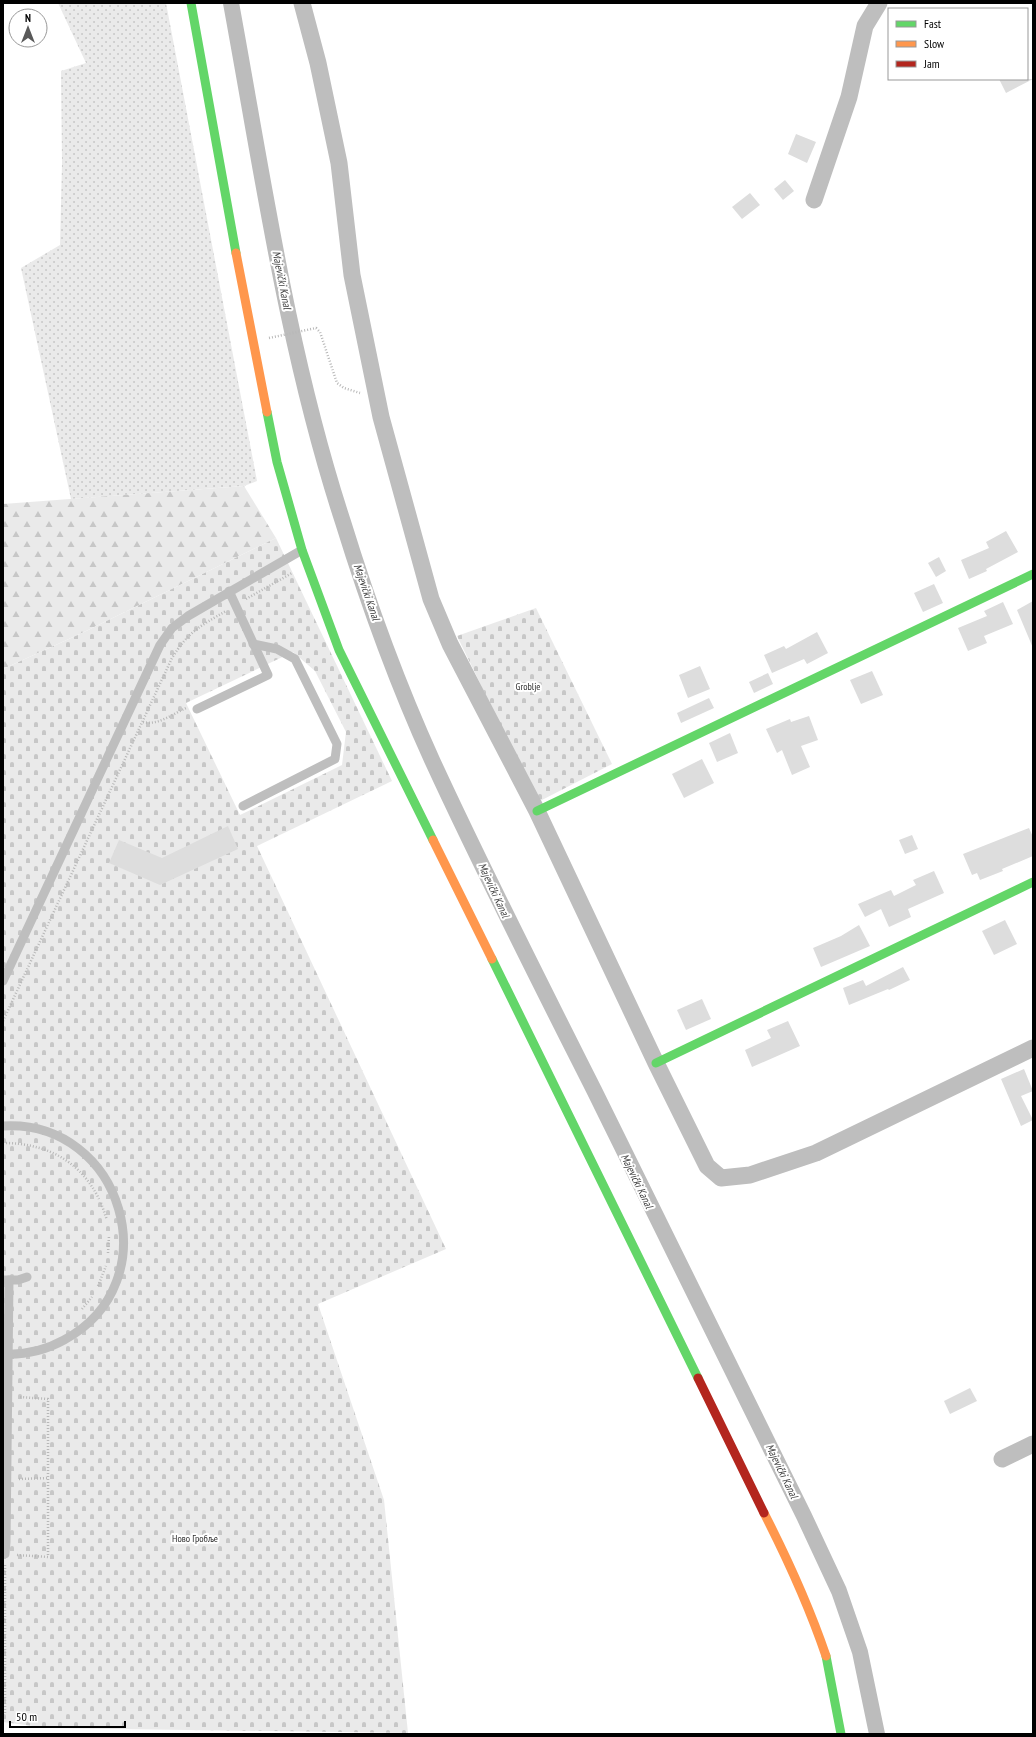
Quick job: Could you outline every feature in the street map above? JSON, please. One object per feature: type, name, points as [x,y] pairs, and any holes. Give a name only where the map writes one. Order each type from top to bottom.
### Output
[{"type":"street","points":[[191,3],[252,340],[277,462],[302,550],[339,650],[791,1567],[814,1620],[828,1661],[841,1734]]},
{"type":"street","points":[[302,3],[318,63],[339,163],[352,275],[381,417],[431,600],[450,644],[537,811],[656,1063],[707,1166],[721,1178],[750,1174],[816,1153],[1033,1048]]},
{"type":"street","points":[[814,200],[849,97],[866,26],[879,3]]},
{"type":"street","points":[[537,811],[717,723],[896,640],[1033,574]]},
{"type":"street","points":[[656,1063],[1033,882]]},
{"type":"street","points":[[1002,1459],[1033,1444]]},
{"type":"lane","points":[[3,981],[160,645],[172,628],[188,616],[302,550]]},
{"type":"lane","points":[[197,709],[268,675],[229,591]]},
{"type":"lane","points":[[243,806],[336,759],[338,744],[295,659],[277,649],[253,644]]},
{"type":"lane","points":[[3,1126],[27,1127],[43,1131],[68,1142],[85,1154],[103,1174],[114,1193],[122,1219],[124,1241],[121,1268],[114,1288],[106,1302],[88,1323],[71,1336],[57,1344],[41,1350],[6,1354]]},
{"type":"lane","points":[[4,1554],[8,1397],[6,1354],[6,1280],[27,1277]]},
{"type":"path","points":[[282,335],[316,328],[320,332],[338,383],[344,388],[377,396]]},
{"type":"path","points":[[3,1021],[172,658],[181,643],[190,633],[202,625],[286,576],[308,565]]},
{"type":"path","points":[[142,722],[150,724],[157,722],[192,706],[197,709]]},
{"type":"path","points":[[3,1143],[18,1143],[48,1150],[75,1167],[86,1178],[95,1191],[102,1205],[108,1227]]},
{"type":"path","points":[[107,1258],[109,1235]]},
{"type":"path","points":[[97,1287],[106,1266]]},
{"type":"path","points":[[79,1312],[94,1294]]},
{"type":"path","points":[[3,1714],[5,1714],[4,1554],[48,1557],[48,1399],[8,1397]]},
{"type":"path","points":[[7,1479],[48,1478]]},
{"type":"green space","points":[[58,3],[166,3],[257,481],[244,486],[71,499],[21,268],[60,245],[62,163],[61,71],[86,63]]},
{"type":"green space","points":[[244,486],[276,538],[82,633],[3,669],[3,504]]},
{"type":"green space","name":"Ново Гробље","points":[[276,538],[392,781],[257,846],[446,1249],[318,1304],[384,1500],[408,1733],[48,1728],[3,1722],[3,669],[82,633]],"holes":[[[293,652],[315,671],[346,732],[342,765],[240,815],[186,703]]]},
{"type":"green space","name":"Groblje","points":[[536,608],[612,764],[538,802],[457,636]]},
{"type":"building","points":[[1033,79],[1006,93],[1000,80]]},
{"type":"building","points":[[796,134],[816,142],[807,163],[788,154]]},
{"type":"building","points":[[785,180],[794,191],[783,200],[774,189]]},
{"type":"building","points":[[750,193],[760,205],[742,219],[732,207]]},
{"type":"building","points":[[1006,531],[1018,552],[986,569],[987,571],[969,579],[961,560],[989,548],[986,542]]},
{"type":"building","points":[[939,557],[946,571],[936,577],[928,563]]},
{"type":"building","points":[[934,584],[943,603],[923,612],[914,593]]},
{"type":"building","points":[[1033,601],[1033,648],[1017,610]]},
{"type":"building","points":[[1003,602],[1013,624],[984,636],[987,643],[968,651],[958,628],[987,616],[984,611]]},
{"type":"building","points":[[817,632],[828,653],[807,664],[804,659],[772,673],[764,655],[784,646],[786,649]]},
{"type":"building","points":[[700,666],[710,689],[688,698],[679,675]]},
{"type":"building","points":[[872,671],[883,695],[861,704],[850,680]]},
{"type":"building","points":[[768,673],[773,684],[754,693],[749,682]]},
{"type":"building","points":[[709,698],[714,708],[681,723],[677,713]]},
{"type":"building","points":[[809,716],[818,740],[801,746],[810,767],[792,775],[782,750],[777,753],[766,729],[790,719],[791,722]]},
{"type":"building","points":[[730,733],[738,753],[717,762],[709,743]]},
{"type":"building","points":[[702,759],[714,783],[684,798],[672,774]]},
{"type":"building","points":[[228,826],[238,849],[160,885],[109,863],[119,840],[162,858]]},
{"type":"building","points":[[1029,828],[1033,837],[1033,856],[1002,869],[1003,871],[980,880],[977,873],[972,875],[963,854]]},
{"type":"building","points":[[912,835],[918,849],[905,854],[899,840]]},
{"type":"building","points":[[934,871],[944,893],[908,909],[911,917],[889,927],[881,909],[865,917],[858,904],[891,890],[894,896],[916,885],[913,880]]},
{"type":"building","points":[[1005,920],[1017,944],[994,955],[982,931]]},
{"type":"building","points":[[859,925],[870,946],[821,967],[813,948],[841,936]]},
{"type":"building","points":[[903,967],[910,980],[889,990],[888,989],[849,1005],[843,988],[863,980],[866,986]]},
{"type":"building","points":[[702,999],[711,1019],[686,1030],[677,1010]]},
{"type":"building","points":[[788,1021],[800,1046],[752,1067],[745,1050],[771,1038],[767,1030]]},
{"type":"building","points":[[1024,1069],[1033,1091],[1021,1096],[1033,1120],[1021,1126],[1001,1079]]},
{"type":"building","points":[[970,1388],[977,1401],[950,1414],[944,1401]]},
{"type":"waterway","name":"Majevički Kanal","points":[[231,3],[278,265],[307,394],[324,459],[343,522],[384,642],[419,731],[471,843],[804,1516],[839,1591],[860,1652],[877,1734]]},
{"type":"traffic: fast","points":[[191,3],[236,253]]},
{"type":"traffic: fast","points":[[267,412],[277,462],[302,550],[339,650],[433,840]]},
{"type":"traffic: fast","points":[[537,811],[1033,574]]},
{"type":"traffic: fast","points":[[656,1063],[1033,882]]},
{"type":"traffic: fast","points":[[492,959],[698,1378]]},
{"type":"traffic: fast","points":[[826,1656],[841,1734]]},
{"type":"traffic: slow","points":[[236,253],[267,412]]},
{"type":"traffic: slow","points":[[433,840],[492,959]]},
{"type":"traffic: slow","points":[[764,1513],[798,1583],[826,1656]]},
{"type":"traffic: jam","points":[[698,1378],[764,1513]]}]
